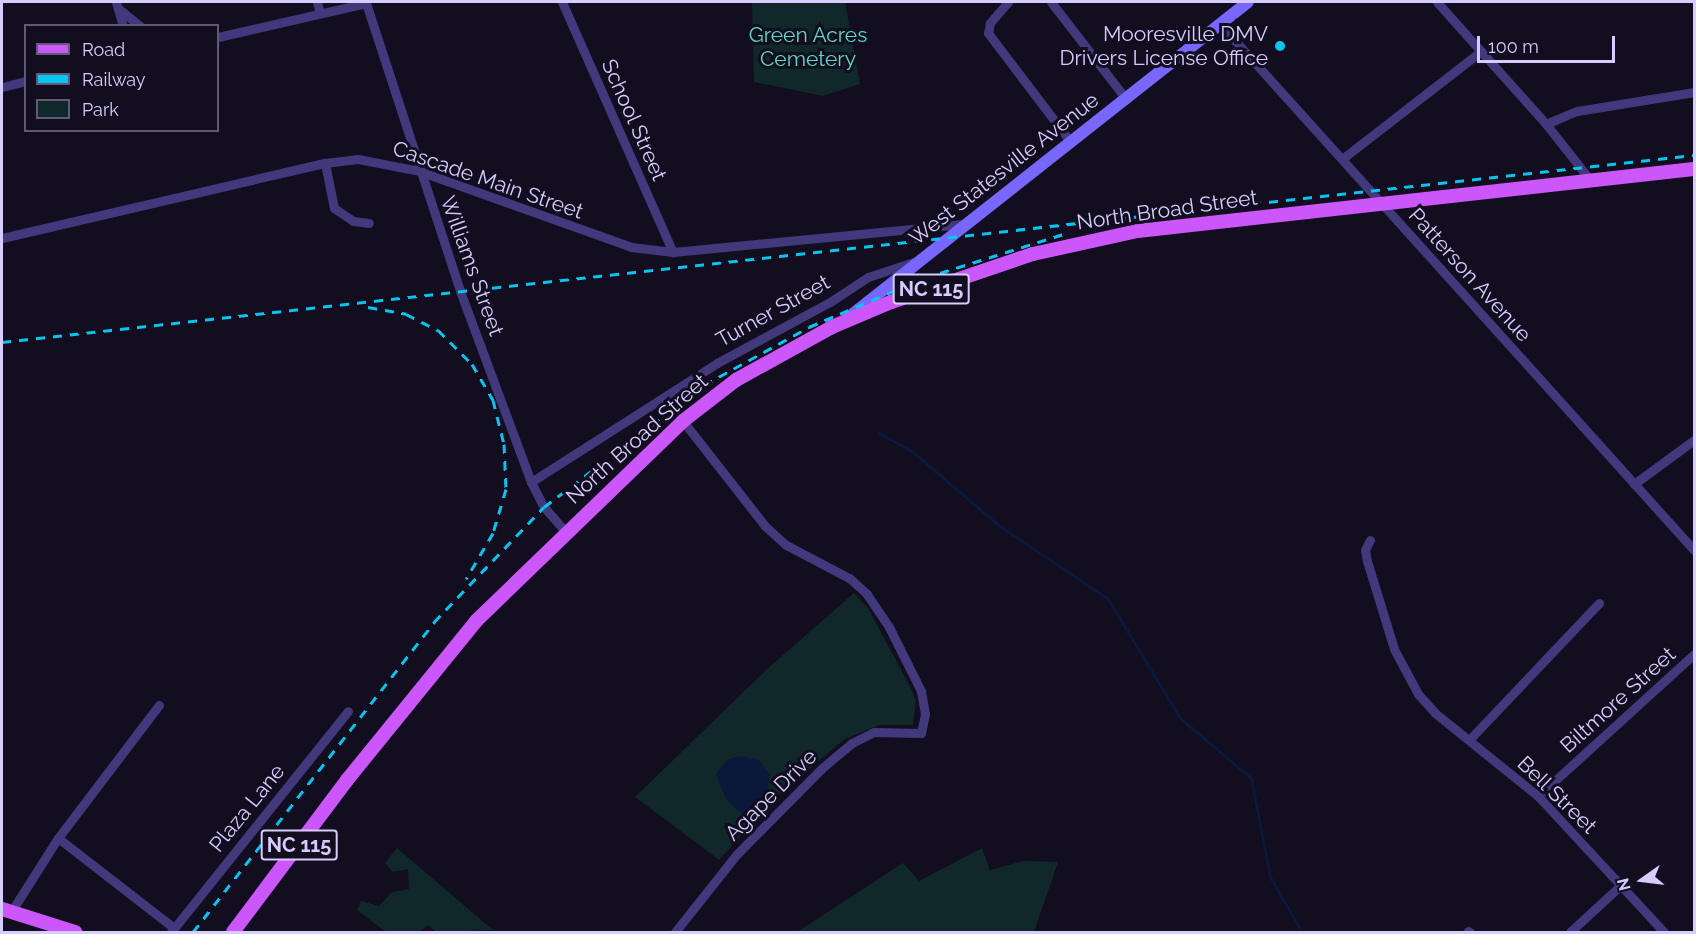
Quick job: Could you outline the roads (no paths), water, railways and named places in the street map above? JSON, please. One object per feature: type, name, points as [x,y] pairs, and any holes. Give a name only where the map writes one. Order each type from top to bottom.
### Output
[{"type":"main road","name":"North Broad Street","points":[[233,933],[406,704],[473,624],[682,421],[736,380],[841,323],[891,302],[1033,254],[1138,231],[1695,169]]},
{"type":"main road","points":[[6,911],[75,933]]},
{"type":"street","points":[[317,2],[320,13]]},
{"type":"street","name":"School Street","points":[[562,2],[673,252]]},
{"type":"street","points":[[1008,2],[990,23],[988,33],[1070,141]]},
{"type":"street","points":[[1051,2],[1126,99]]},
{"type":"street","name":"West Statesville Avenue","points":[[841,323],[1248,2]]},
{"type":"street","points":[[1437,2],[1546,124],[1591,180]]},
{"type":"street","points":[[219,37],[366,3]]},
{"type":"street","name":"Williams Street","points":[[366,3],[419,171],[531,482],[544,507],[566,532]]},
{"type":"street","points":[[118,5],[123,24]]},
{"type":"street","points":[[118,5],[138,24]]},
{"type":"street","name":"Patterson Avenue","points":[[1220,24],[1695,550]]},
{"type":"street","points":[[1342,159],[1481,51]]},
{"type":"street","points":[[2,87],[24,82]]},
{"type":"street","points":[[1546,124],[1577,111],[1695,92]]},
{"type":"street","name":"Cascade Main Street","points":[[2,237],[325,163],[383,162],[419,171],[591,235],[631,247],[673,252],[969,224]]},
{"type":"street","points":[[325,163],[334,208],[353,221],[369,223]]},
{"type":"street","name":"Turner Street","points":[[531,482],[717,363],[830,302],[868,277],[917,261]]},
{"type":"street","name":"Agape Drive","points":[[675,933],[775,811],[852,743],[886,730],[921,733],[925,714],[921,691],[880,611],[849,578],[786,544],[765,526],[682,421]]},
{"type":"street","points":[[1634,484],[1695,440]]},
{"type":"street","name":"Bell Street","points":[[1370,540],[1365,550],[1367,561],[1404,671],[1435,713],[1538,796],[1664,933]]},
{"type":"street","points":[[1469,741],[1599,603]]},
{"type":"street","name":"Biltmore Street","points":[[1538,796],[1695,654]]},
{"type":"street","points":[[6,911],[159,705]]},
{"type":"street","name":"Plaza Lane","points":[[58,838],[173,930],[348,711]]},
{"type":"street","points":[[1570,933],[1621,885]]},
{"type":"water","points":[[740,756],[759,760],[770,775],[767,791],[752,810],[742,814],[726,799],[716,774],[728,759]]},
{"type":"waterway","points":[[879,433],[913,452],[997,524],[1108,599],[1180,718],[1251,778],[1270,877],[1302,932]]},
{"type":"railway","points":[[2,342],[1694,155]]},
{"type":"railway","points":[[193,932],[434,622],[544,507],[704,385],[809,327],[924,278],[1070,232]]},
{"type":"railway","points":[[368,307],[406,314],[438,330],[472,364],[493,400],[504,444],[506,489],[493,533],[466,579]]},
{"type":"place","name":"Mooresville DMV Drivers License Office","points":[[1280,46]]},
{"type":"park label","name":"Green Acres Cemetery","points":[[808,47]]}]
